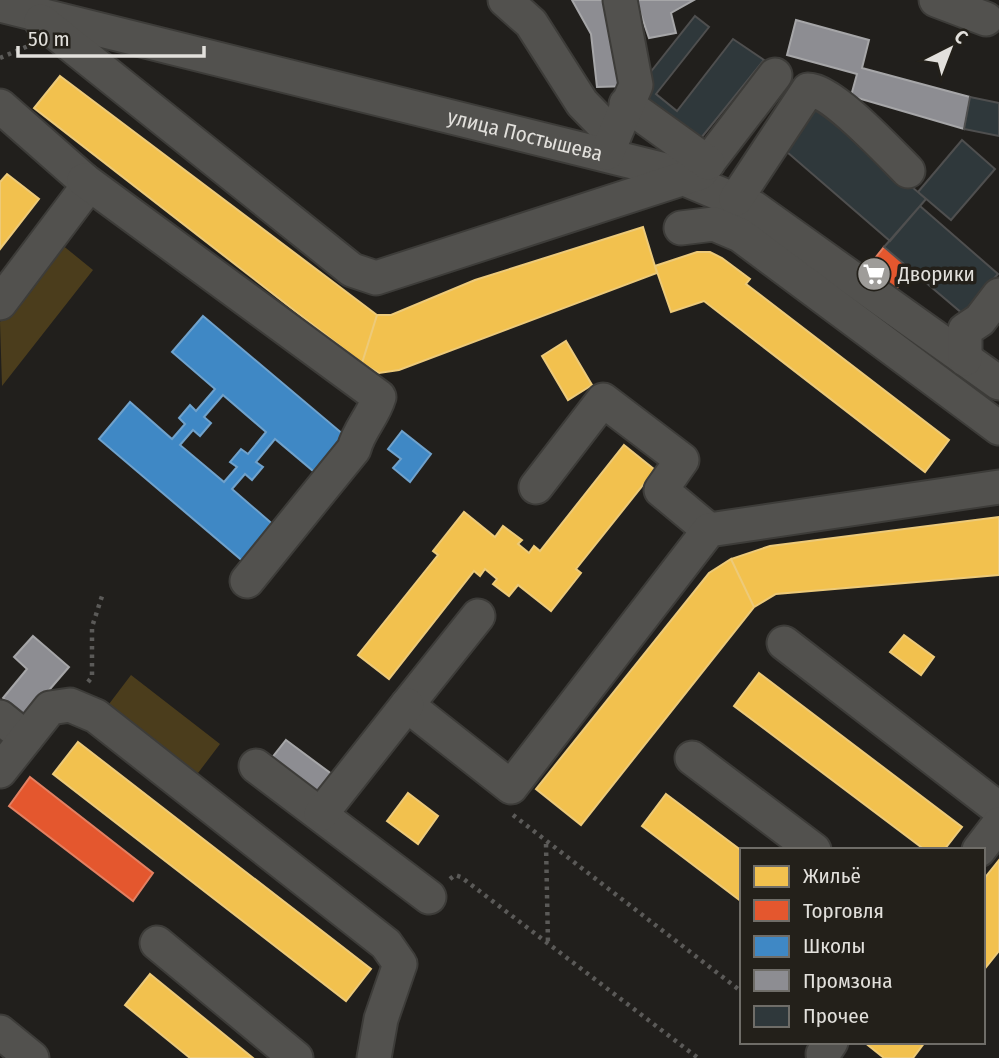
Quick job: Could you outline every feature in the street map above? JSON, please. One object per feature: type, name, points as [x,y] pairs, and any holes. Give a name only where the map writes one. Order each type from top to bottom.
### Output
[{"type":"street","points":[[505,0],[531,23],[610,146]]},
{"type":"street","points":[[610,146],[636,85],[620,0]]},
{"type":"street","points":[[936,0],[986,19]]},
{"type":"street","points":[[15,9],[352,270],[376,278],[696,170],[775,75]]},
{"type":"street","name":"улица Постышева","points":[[15,9],[610,146],[696,170],[999,383]]},
{"type":"street","points":[[736,199],[808,90],[817,91],[833,101],[908,171]]},
{"type":"street","points":[[626,104],[696,170]]},
{"type":"street","points":[[0,106],[84,180],[379,397],[375,409],[358,432],[354,449],[247,581]]},
{"type":"street","points":[[0,303],[79,201],[85,190],[84,180]]},
{"type":"street","points":[[681,228],[714,224],[740,235],[999,428]]},
{"type":"street","points":[[965,359],[965,330],[981,320],[999,295]]},
{"type":"street","points":[[536,487],[603,400],[682,460],[661,490],[709,530]]},
{"type":"street","points":[[407,705],[511,787],[709,530],[999,487]]},
{"type":"street","points":[[321,814],[478,616]]},
{"type":"street","points":[[784,643],[999,809]]},
{"type":"street","points":[[0,771],[50,708],[70,705],[96,716],[386,944],[400,964],[381,1019],[374,1058]]},
{"type":"street","points":[[0,717],[26,738]]},
{"type":"street","points":[[692,758],[811,848]]},
{"type":"street","points":[[256,766],[429,897]]},
{"type":"street","points":[[981,848],[999,824]]},
{"type":"street","points":[[157,943],[296,1058]]},
{"type":"street","points":[[0,1032],[32,1058]]},
{"type":"path","points":[[70,705],[92,677],[92,627],[103,593]]},
{"type":"path","points":[[511,787],[510,810],[515,819],[740,990]]},
{"type":"path","points":[[546,844],[548,944]]},
{"type":"path","points":[[429,897],[455,875],[461,877],[698,1058]]},
{"type":"shaded area","points":[[61,244],[93,270],[2,386],[0,322]]},
{"type":"shaded area","points":[[131,675],[220,744],[195,777],[106,708]]},
{"type":"building: Жильё","points":[[60,76],[377,315],[362,363],[34,108]]},
{"type":"building: Жильё","points":[[7,174],[39,199],[0,249],[0,182]]},
{"type":"building: Жильё","points":[[643,227],[657,273],[399,370],[379,373],[362,363],[377,315],[391,315],[475,280]]},
{"type":"building: Жильё","points":[[697,252],[710,252],[722,258],[750,279],[746,284],[949,440],[925,472],[704,301],[671,312],[655,266]]},
{"type":"building: Жильё","points":[[566,341],[592,385],[568,400],[542,356]]},
{"type":"building: Жильё","points":[[624,445],[655,470],[576,569],[581,573],[551,611],[518,585],[509,596],[493,584],[497,579],[485,569],[480,576],[474,571],[389,679],[358,655],[438,555],[433,551],[464,512],[495,537],[503,526],[522,540],[518,544],[529,553],[534,546],[540,551]]},
{"type":"building: Жильё","points":[[999,517],[999,575],[776,594],[754,607],[731,559],[770,546]]},
{"type":"building: Жильё","points":[[731,559],[754,607],[581,825],[536,789],[709,573]]},
{"type":"building: Жильё","points":[[904,635],[934,657],[921,675],[890,652]]},
{"type":"building: Жильё","points":[[759,673],[962,827],[946,848],[922,848],[734,706]]},
{"type":"building: Жильё","points":[[78,742],[371,969],[346,1001],[53,774]]},
{"type":"building: Жильё","points":[[408,793],[438,816],[418,844],[387,821]]},
{"type":"building: Жильё","points":[[666,794],[740,850],[740,900],[642,826]]},
{"type":"building: Жильё","points":[[999,860],[999,951],[985,968],[985,878]]},
{"type":"building: Жильё","points":[[150,974],[253,1058],[190,1058],[125,1005]]},
{"type":"building: Жильё","points":[[866,1044],[924,1044],[913,1058],[884,1058]]},
{"type":"building: Торговля","points":[[884,247],[912,270],[891,295],[864,272]]},
{"type":"building: Торговля","points":[[30,777],[153,873],[133,901],[9,806]]},
{"type":"building: Школы","points":[[203,316],[350,440],[319,476],[275,439],[256,462],[263,467],[252,480],[245,474],[232,489],[276,527],[245,563],[99,439],[130,402],[172,439],[185,424],[179,418],[190,405],[196,411],[215,389],[172,352]],"holes":[[[223,395],[266,432],[248,454],[241,449],[230,462],[237,467],[224,482],[180,445],[193,430],[200,436],[211,423],[204,417]]]},
{"type":"building: Школы","points":[[402,431],[431,454],[410,482],[393,468],[401,459],[388,449]]},
{"type":"building: Промзона","points":[[572,0],[611,0],[629,86],[597,87],[591,34]]},
{"type":"building: Промзона","points":[[636,0],[694,0],[671,13],[676,33],[649,38]]},
{"type":"building: Промзона","points":[[796,20],[869,40],[862,68],[970,97],[964,129],[851,96],[857,74],[787,55]]},
{"type":"building: Промзона","points":[[33,636],[69,667],[25,718],[3,698],[27,669],[14,657]]},
{"type":"building: Промзона","points":[[286,740],[333,775],[314,799],[267,764]]},
{"type":"building: Прочее","points":[[695,16],[709,27],[656,94],[677,111],[733,39],[764,60],[697,143],[634,93]]},
{"type":"building: Прочее","points":[[970,97],[999,103],[999,136],[964,129]]},
{"type":"building: Прочее","points":[[816,104],[926,199],[890,241],[780,146]]},
{"type":"building: Прочее","points":[[962,140],[995,169],[951,220],[918,192]]},
{"type":"building: Прочее","points":[[920,206],[998,274],[963,314],[884,247]]},
{"type":"place","name":"Дворики","points":[[874,274]]}]
